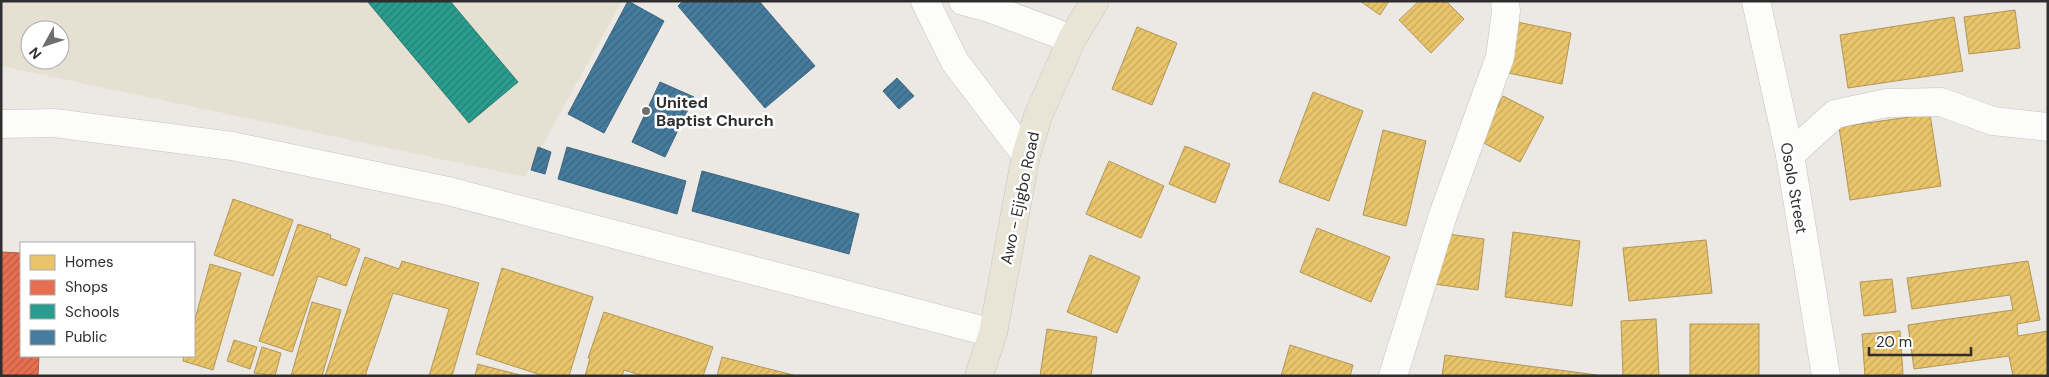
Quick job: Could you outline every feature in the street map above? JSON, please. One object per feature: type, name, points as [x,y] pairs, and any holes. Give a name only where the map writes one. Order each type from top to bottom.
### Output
[{"type":"main road","name":"Awo - Ejigbo Road","points":[[979,376],[993,333],[1026,155],[1038,116],[1072,39],[1095,1]]},
{"type":"street","points":[[925,1],[955,62],[1026,155]]},
{"type":"street","points":[[963,1],[989,8],[1072,39]]},
{"type":"street","points":[[1393,376],[1443,215],[1500,57],[1506,11],[1505,1]]},
{"type":"street","name":"Osolo Street","points":[[1756,1],[1790,155],[1826,376]]},
{"type":"street","points":[[1790,155],[1835,114],[1887,103],[1941,102],[1993,121],[2048,127]]},
{"type":"street","points":[[1,124],[54,123],[232,146],[448,191],[993,333]]},
{"type":"shaded area","points":[[1,1],[622,1],[525,177],[1,66]]},
{"type":"building: Homes","points":[[1360,1],[1389,1],[1380,15]]},
{"type":"building: Homes","points":[[1419,1],[1446,1],[1464,19],[1431,53],[1399,20]]},
{"type":"building: Homes","points":[[2015,10],[2020,48],[1969,54],[1964,17]]},
{"type":"building: Homes","points":[[1954,17],[1963,71],[1848,88],[1840,35]]},
{"type":"building: Homes","points":[[1517,22],[1571,33],[1562,84],[1508,73]]},
{"type":"building: Homes","points":[[1137,27],[1177,43],[1152,105],[1112,89]]},
{"type":"building: Homes","points":[[1313,92],[1363,111],[1329,201],[1279,182]]},
{"type":"building: Homes","points":[[1503,96],[1544,117],[1520,162],[1480,141]]},
{"type":"building: Homes","points":[[1930,114],[1941,186],[1850,200],[1839,127]]},
{"type":"building: Homes","points":[[1383,130],[1426,141],[1406,226],[1363,215]]},
{"type":"building: Homes","points":[[1185,146],[1230,164],[1215,203],[1169,184]]},
{"type":"building: Homes","points":[[1109,161],[1164,186],[1141,238],[1086,214]]},
{"type":"building: Homes","points":[[233,199],[293,220],[273,276],[214,255]]},
{"type":"building: Homes","points":[[298,224],[331,235],[330,238],[360,249],[346,286],[318,276],[292,352],[259,341]]},
{"type":"building: Homes","points":[[1317,228],[1390,257],[1371,302],[1300,272]]},
{"type":"building: Homes","points":[[1513,232],[1580,241],[1572,306],[1505,297]]},
{"type":"building: Homes","points":[[1441,233],[1484,239],[1478,290],[1434,284]]},
{"type":"building: Homes","points":[[1706,240],[1712,293],[1629,301],[1623,248]]},
{"type":"building: Homes","points":[[1090,255],[1140,277],[1117,333],[1067,312]]},
{"type":"building: Homes","points":[[365,257],[399,269],[402,261],[479,283],[452,376],[429,376],[449,309],[393,293],[365,376],[325,376]]},
{"type":"building: Homes","points":[[2028,261],[2040,320],[2017,324],[2018,336],[2048,331],[2048,376],[2013,376],[2009,356],[1914,369],[1908,325],[2013,310],[2010,295],[1912,309],[1907,278]]},
{"type":"building: Homes","points":[[210,264],[241,273],[213,370],[183,361],[184,357],[195,357],[195,319]]},
{"type":"building: Homes","points":[[502,268],[593,297],[569,376],[544,376],[476,354]]},
{"type":"building: Homes","points":[[1892,279],[1896,312],[1864,316],[1860,282]]},
{"type":"building: Homes","points":[[312,302],[341,310],[322,376],[291,376]]},
{"type":"building: Homes","points":[[604,312],[713,347],[703,376],[643,376],[624,370],[622,376],[585,376],[590,358],[588,358]]},
{"type":"building: Homes","points":[[1656,319],[1659,376],[1623,376],[1621,321]]},
{"type":"building: Homes","points":[[1690,324],[1759,324],[1759,376],[1690,376]]},
{"type":"building: Homes","points":[[1047,329],[1097,337],[1091,376],[1040,376]]},
{"type":"building: Homes","points":[[1900,331],[1903,374],[1865,376],[1862,334]]},
{"type":"building: Homes","points":[[234,340],[257,347],[250,369],[227,361]]},
{"type":"building: Homes","points":[[1290,345],[1353,365],[1350,376],[1281,376]]},
{"type":"building: Homes","points":[[262,347],[281,353],[275,376],[254,373]]},
{"type":"building: Homes","points":[[1445,355],[1597,375],[1597,376],[1442,376]]},
{"type":"building: Homes","points":[[722,357],[797,376],[717,376]]},
{"type":"building: Homes","points":[[478,364],[481,365],[524,376],[475,376]]},
{"type":"building: Shops","points":[[1,252],[20,253],[20,357],[39,357],[38,376],[1,376]]},
{"type":"building: Schools","points":[[367,1],[450,1],[518,82],[469,123]]},
{"type":"building: Public","points":[[628,1],[664,21],[604,133],[568,114]]},
{"type":"building: Public","points":[[683,1],[759,1],[815,66],[765,108],[678,6]]},
{"type":"building: Public","points":[[897,78],[914,96],[899,109],[883,91]]},
{"type":"building: Public","points":[[660,82],[694,97],[665,157],[632,142]]},
{"type":"building: Public","points":[[538,147],[551,152],[545,174],[531,170]]},
{"type":"building: Public","points":[[567,147],[686,181],[677,214],[558,179]]},
{"type":"building: Public","points":[[702,171],[859,214],[849,254],[692,211]]},
{"type":"place","name":"United Baptist Church","points":[[646,111]]}]
